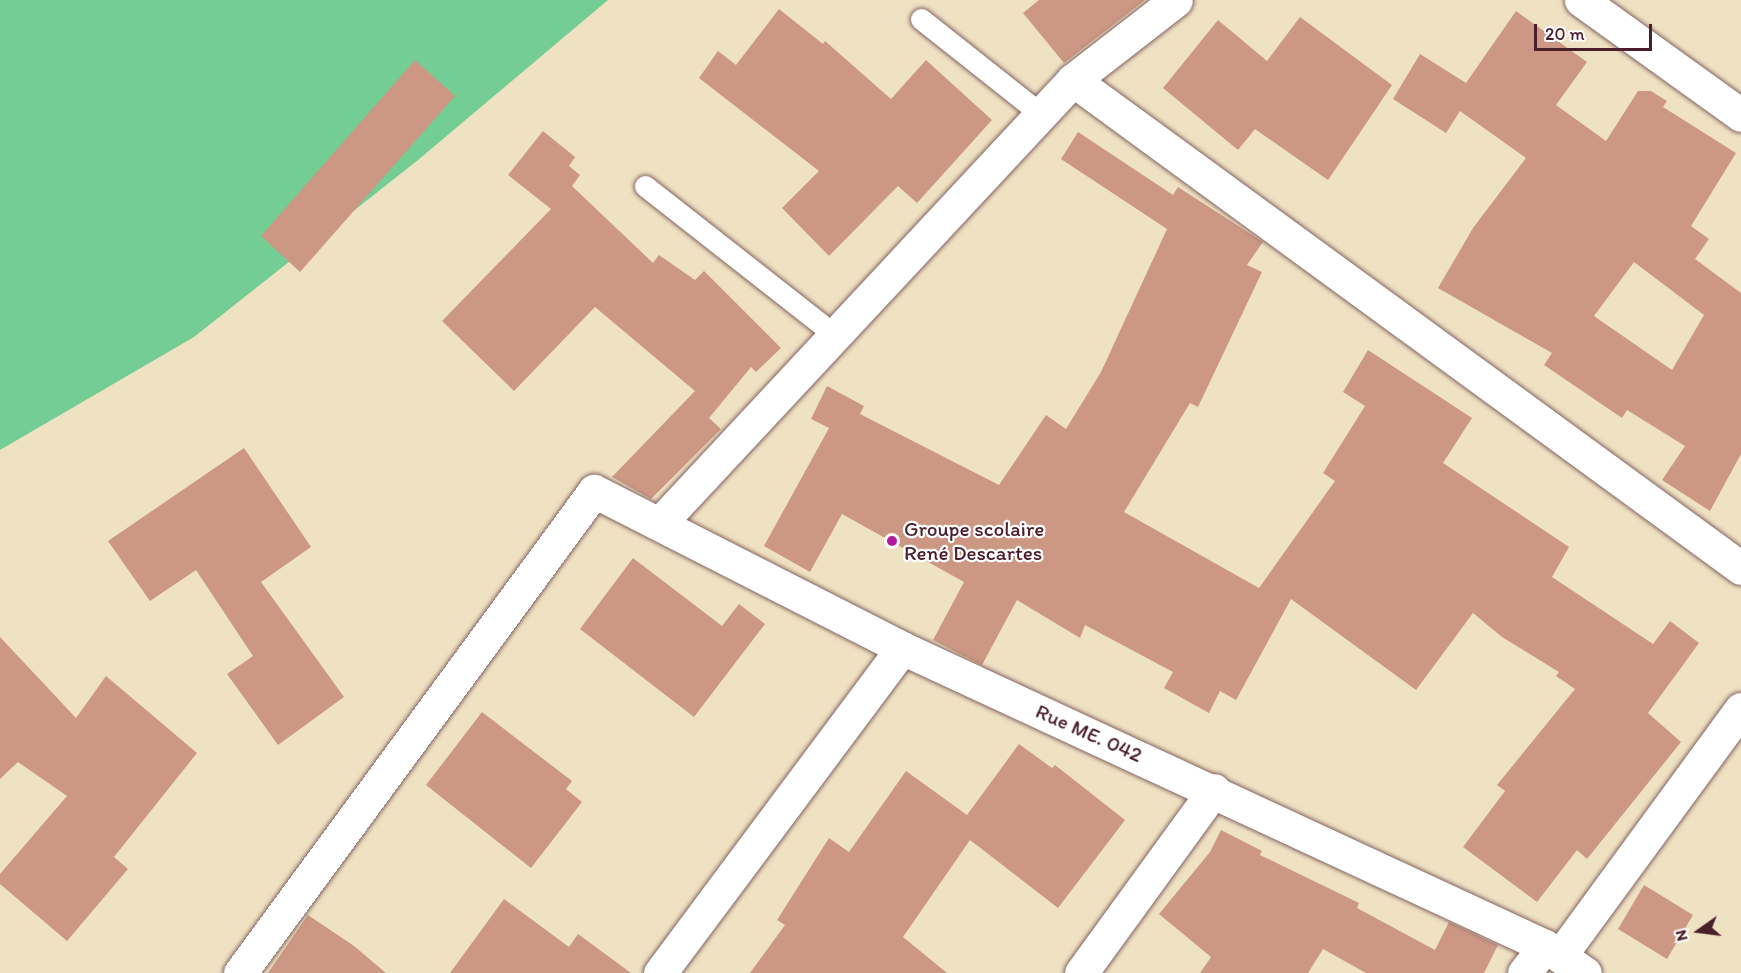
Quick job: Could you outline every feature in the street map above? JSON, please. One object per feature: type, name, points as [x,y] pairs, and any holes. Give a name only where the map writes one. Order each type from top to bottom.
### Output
[{"type":"street","points":[[660,523],[1073,80],[1176,0]]},
{"type":"street","points":[[1581,0],[1741,116]]},
{"type":"street","points":[[1073,80],[1741,568]]},
{"type":"street","name":"Rue ME. 042","points":[[240,973],[594,491],[902,648],[1214,790],[1563,958]]},
{"type":"street","points":[[660,973],[902,648]]},
{"type":"street","points":[[1524,973],[1563,958],[1741,709]]},
{"type":"street","points":[[1081,973],[1214,790]]},
{"type":"lane","points":[[921,19],[1041,114]]},
{"type":"lane","points":[[645,186],[836,335]]},
{"type":"green space","points":[[0,0],[608,0],[418,160],[194,337],[0,450]]},
{"type":"building","points":[[1039,0],[1145,0],[1064,63],[1023,13]]},
{"type":"building","points":[[779,9],[823,44],[825,41],[891,99],[926,60],[992,120],[917,203],[898,186],[829,256],[782,208],[819,171],[699,78],[718,51],[736,65]]},
{"type":"building","points":[[1516,11],[1587,62],[1556,105],[1606,141],[1638,91],[1651,91],[1667,101],[1663,107],[1736,153],[1691,226],[1709,239],[1695,259],[1741,293],[1741,454],[1710,511],[1662,480],[1685,446],[1627,410],[1622,418],[1544,365],[1552,353],[1438,288],[1473,228],[1526,158],[1460,111],[1446,133],[1393,99],[1420,54],[1466,83]],"holes":[[[1634,262],[1704,315],[1672,370],[1594,316]]]},
{"type":"building","points":[[1300,17],[1392,85],[1328,180],[1255,129],[1238,150],[1163,88],[1218,20],[1267,61]]},
{"type":"building","points":[[415,60],[455,96],[300,272],[261,236]]},
{"type":"building","points":[[543,131],[575,157],[569,166],[580,175],[572,186],[653,263],[659,255],[695,280],[704,271],[781,348],[756,372],[751,367],[709,418],[721,429],[651,499],[612,477],[695,391],[595,307],[514,391],[442,321],[551,209],[508,175]]},
{"type":"building","points":[[1078,132],[1173,195],[1178,187],[1263,242],[1247,265],[1262,272],[1198,407],[1190,403],[1124,512],[1259,588],[1335,481],[1323,473],[1365,406],[1343,392],[1368,350],[1472,418],[1443,463],[1569,547],[1552,577],[1653,644],[1670,621],[1699,643],[1648,713],[1681,742],[1587,859],[1577,850],[1537,902],[1463,847],[1505,791],[1497,785],[1575,689],[1556,676],[1559,672],[1502,637],[1473,613],[1416,690],[1291,599],[1236,700],[1220,691],[1209,713],[1164,688],[1173,672],[1085,625],[1080,638],[1017,600],[982,665],[933,640],[964,582],[842,514],[810,572],[764,546],[829,428],[811,419],[827,386],[864,406],[860,414],[999,485],[1046,415],[1066,429],[1101,372],[1167,229],[1061,159]]},
{"type":"building","points":[[244,448],[311,547],[261,582],[344,697],[278,745],[227,674],[253,656],[196,570],[150,601],[108,541]]},
{"type":"building","points":[[633,558],[722,626],[739,604],[765,624],[694,717],[580,629]]},
{"type":"building","points":[[0,637],[76,718],[106,676],[197,753],[114,857],[128,869],[67,941],[0,884],[0,874],[67,796],[18,762],[0,779]]},
{"type":"building","points":[[482,712],[572,781],[566,789],[582,802],[531,868],[426,785]]},
{"type":"building","points":[[1019,744],[1052,768],[1055,765],[1125,820],[1058,908],[970,840],[903,937],[947,973],[750,973],[785,925],[777,920],[829,838],[849,852],[906,771],[967,815]]},
{"type":"building","points":[[1221,830],[1262,851],[1260,855],[1359,903],[1357,908],[1435,950],[1449,922],[1498,945],[1484,973],[1366,973],[1323,949],[1308,973],[1200,973],[1211,957],[1159,914],[1210,852]]},
{"type":"building","points":[[1644,885],[1693,915],[1667,959],[1618,929]]},
{"type":"building","points":[[504,899],[569,947],[578,934],[631,973],[450,973]]},
{"type":"building","points":[[308,915],[354,946],[386,973],[268,973]]},
{"type":"place","name":"Groupe scolaire René Descartes","points":[[892,541]]}]
